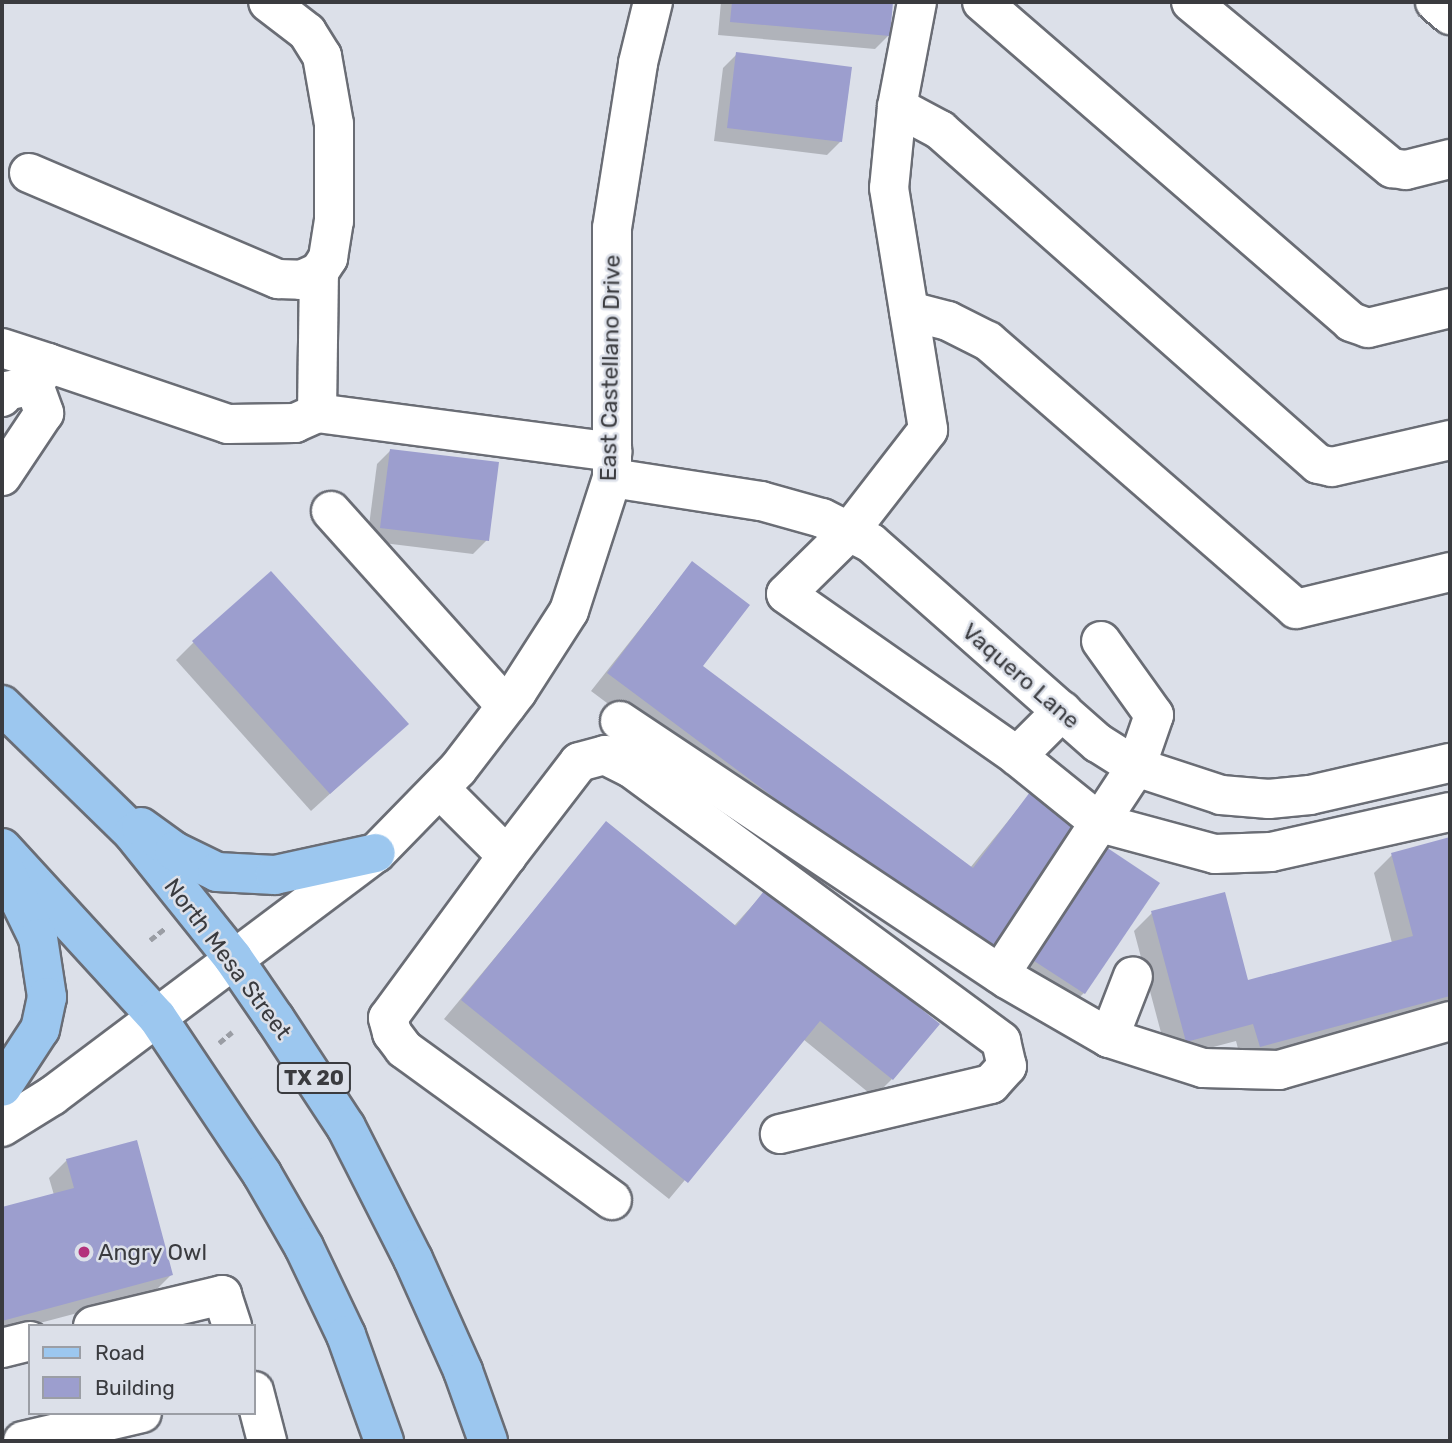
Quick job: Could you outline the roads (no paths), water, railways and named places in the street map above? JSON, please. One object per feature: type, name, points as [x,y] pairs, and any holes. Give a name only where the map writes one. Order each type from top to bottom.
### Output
[{"type":"main road","name":"North Mesa Street","points":[[2,705],[101,798],[233,958],[346,1127],[413,1259],[463,1371],[488,1441]]},
{"type":"main road","points":[[101,798],[174,851],[217,872],[275,875],[376,853]]},
{"type":"main road","points":[[2,848],[158,1017],[262,1174],[304,1247],[346,1335],[384,1441]]},
{"type":"main road","points":[[2,864],[38,938],[47,997],[40,1029],[2,1087]]},
{"type":"street","points":[[29,173],[278,279],[301,280],[318,272],[328,258],[334,222],[334,124],[322,57],[307,33],[268,2]]},
{"type":"street","name":"East Castellano Drive","points":[[2,1127],[52,1096],[376,853],[440,789],[506,706],[569,611],[612,465],[612,228],[638,63],[653,2]]},
{"type":"street","points":[[917,2],[897,107],[889,188],[928,430],[849,531],[786,594],[1017,756],[1100,823],[1214,854],[1271,852],[1450,812]]},
{"type":"street","points":[[982,2],[1351,322],[1368,328],[1450,308]]},
{"type":"street","points":[[1191,2],[1392,168],[1406,170],[1450,159]]},
{"type":"street","points":[[1435,2],[1450,15]]},
{"type":"street","points":[[897,107],[940,130],[1318,464],[1332,467],[1450,440]]},
{"type":"street","points":[[28,381],[228,424],[295,424],[317,413],[318,272]]},
{"type":"street","points":[[909,311],[948,321],[988,341],[1296,609],[1450,572]]},
{"type":"street","points":[[2,348],[28,381],[44,412],[2,476]]},
{"type":"street","name":"Vaquero Lane","points":[[317,413],[612,465],[822,518],[871,543],[1098,743],[1136,767],[1221,795],[1269,799],[1310,795],[1450,764]]},
{"type":"street","points":[[331,510],[506,706]]},
{"type":"street","points":[[1000,974],[1136,767],[1154,715],[1101,641]]},
{"type":"street","points":[[1017,756],[1062,711]]},
{"type":"street","points":[[620,721],[1000,974],[1109,1038],[1203,1068],[1279,1070],[1450,1021]]},
{"type":"street","points":[[612,1199],[404,1049],[388,1018],[579,762],[605,755],[631,768],[981,1022],[1001,1041],[1006,1066],[991,1084],[780,1134]]},
{"type":"street","points":[[440,789],[507,856]]},
{"type":"street","points":[[1310,795],[1319,843]]},
{"type":"street","points":[[1109,1038],[1133,976]]},
{"type":"street","points":[[101,1324],[222,1295],[231,1324]]},
{"type":"street","points":[[2,1348],[28,1342]]},
{"type":"street","points":[[256,1399],[267,1441]]},
{"type":"street","points":[[23,1441],[134,1415]]},
{"type":"place","name":"Angry Owl","points":[[84,1252]]}]
